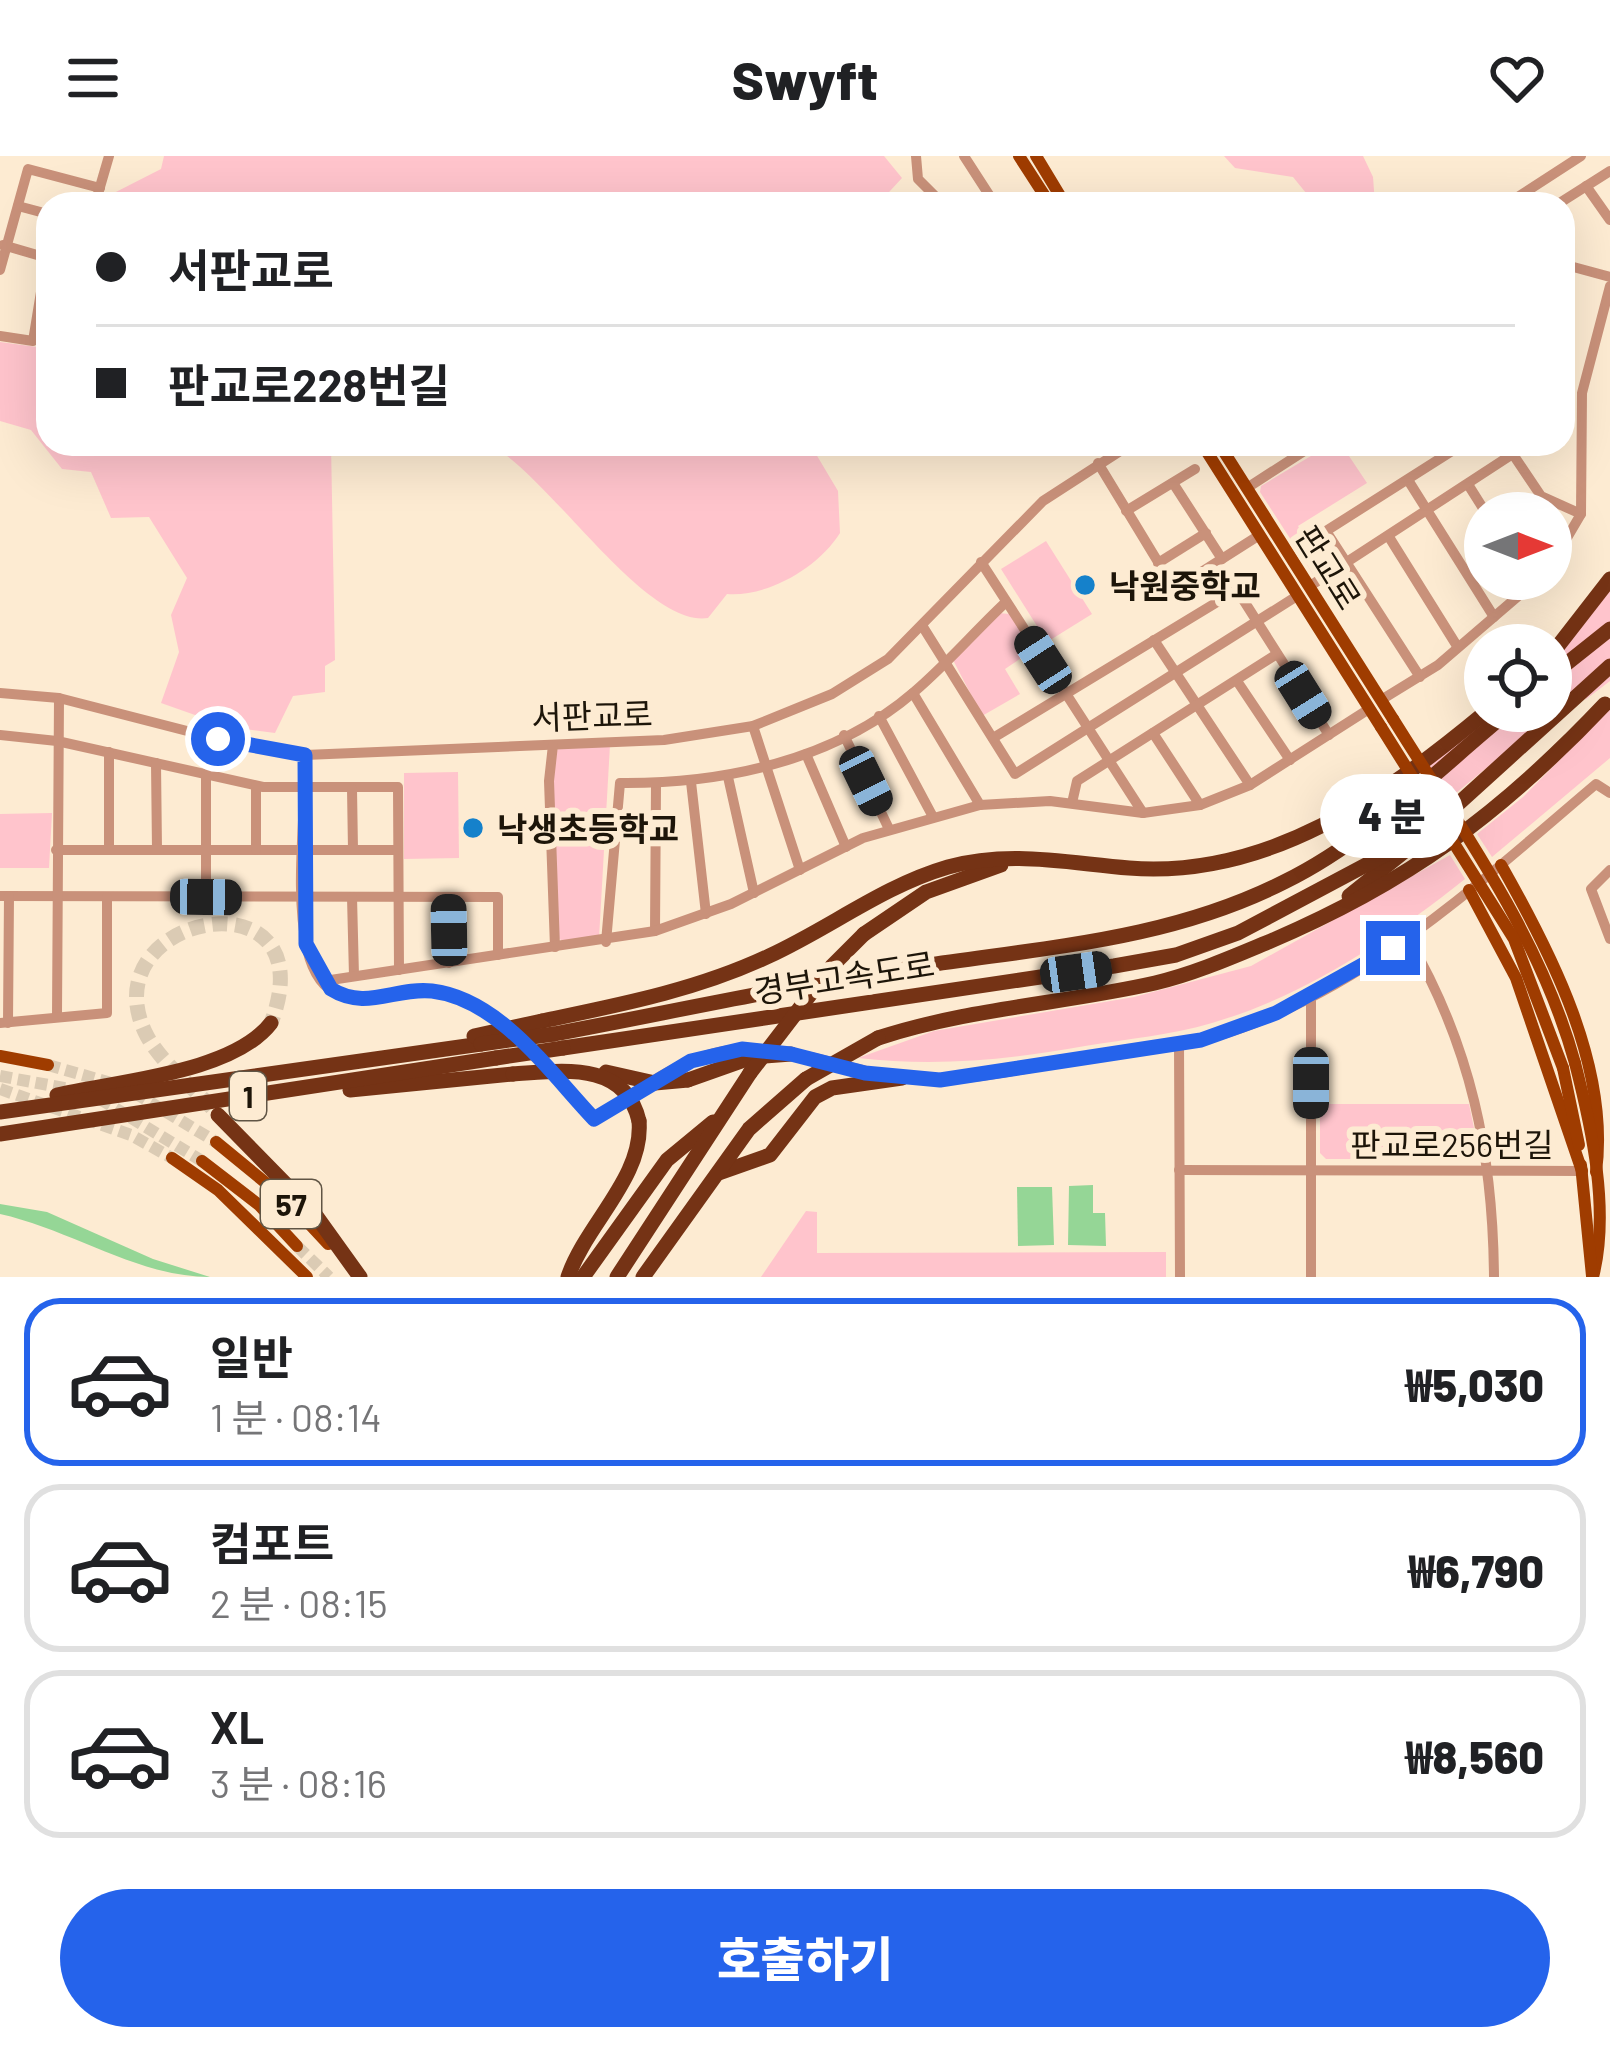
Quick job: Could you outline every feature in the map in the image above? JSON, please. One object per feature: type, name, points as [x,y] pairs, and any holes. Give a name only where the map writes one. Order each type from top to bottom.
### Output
[{"type":"highway","points":[[1572,629],[1610,579]]},
{"type":"highway","points":[[1572,643],[1610,619]]},
{"type":"highway","points":[[1572,659],[1610,629]]},
{"type":"highway","name":"경부고속도로","points":[[0,1109],[289,1071],[477,1040],[558,1041],[1176,955],[1278,914],[1426,833],[1607,670]]},
{"type":"highway","points":[[643,1277],[749,1129],[806,1078],[878,1038],[986,1008],[1159,982],[1329,917],[1454,844],[1517,794],[1605,704]]},
{"type":"highway","points":[[477,1040],[682,989],[775,954],[909,881],[987,859],[1027,857],[1132,868],[1221,861],[1267,850],[1387,790],[1464,729]]},
{"type":"highway","name":"경부고속도로","points":[[0,1134],[496,1058],[920,966],[1093,945],[1176,926],[1245,901],[1307,869],[1373,825],[1484,732]]},
{"type":"highway","points":[[1268,942],[1360,890],[1426,833]]},
{"type":"highway","points":[[617,1277],[750,1073],[832,966],[864,934],[926,892],[1027,857]]},
{"type":"highway","points":[[0,1109],[228,1057],[260,1037],[271,1023]]},
{"type":"highway","points":[[239,1097],[579,1070],[655,1083],[688,1080],[753,1057],[791,1054]]},
{"type":"highway","points":[[568,1277],[590,1226],[639,1150],[635,1104],[619,1085],[579,1070]]},
{"type":"highway","points":[[719,1173],[770,1155],[814,1097],[832,1088],[902,1078]]},
{"type":"highway","points":[[583,1277],[667,1160],[725,1112]]},
{"type":"highway","points":[[218,1115],[314,1213],[358,1277]]},
{"type":"main road","points":[[1019,156],[1042,192]]},
{"type":"main road","points":[[1036,156],[1058,192]]},
{"type":"main road","name":"판교로","points":[[1209,456],[1297,596],[1387,723],[1514,940],[1569,1065],[1596,1171]]},
{"type":"main road","name":"판교로","points":[[1227,456],[1310,586],[1375,705]]},
{"type":"main road","points":[[1501,865],[1547,950],[1587,1064],[1600,1143],[1596,1171],[1600,1253],[1593,1277]]},
{"type":"main road","points":[[1469,890],[1516,978],[1596,1171]]},
{"type":"main road","points":[[0,1056],[48,1065]]},
{"type":"main road","name":"57","points":[[215,1142],[288,1201],[358,1277]]},
{"type":"main road","name":"57","points":[[172,1159],[218,1190],[308,1277]]},
{"type":"main road","points":[[202,1161],[259,1205],[297,1246]]},
{"type":"street","points":[[99,192],[109,156]]},
{"type":"street","points":[[916,156],[918,178],[931,192]]},
{"type":"street","points":[[964,156],[987,192]]},
{"type":"street","points":[[1525,192],[1581,156]]},
{"type":"street","points":[[0,270],[3,245],[28,169],[100,188]]},
{"type":"street","points":[[1575,193],[1610,171]]},
{"type":"street","points":[[1586,186],[1610,220]]},
{"type":"street","points":[[18,206],[36,211]]},
{"type":"street","points":[[3,245],[36,251]]},
{"type":"street","points":[[1572,529],[1581,514],[1582,393],[1610,282],[1575,268]]},
{"type":"street","points":[[0,336],[33,341],[36,321]]},
{"type":"street","name":"서판교로","points":[[0,693],[58,698],[226,741],[305,755],[664,740],[753,726],[862,677],[923,627],[1043,501],[1111,456]]},
{"type":"street","points":[[1247,488],[1296,456]]},
{"type":"street","points":[[1420,677],[1326,531],[1445,456]]},
{"type":"street","points":[[1310,586],[1514,457],[1541,496],[1581,514]]},
{"type":"street","points":[[1098,464],[1158,563],[1205,533]]},
{"type":"street","points":[[1126,511],[1195,470]]},
{"type":"street","points":[[1408,480],[1493,617]]},
{"type":"street","points":[[1173,483],[1222,559]]},
{"type":"street","points":[[1469,486],[1473,492]]},
{"type":"street","name":"판교로","points":[[1158,563],[1175,586],[1258,536]]},
{"type":"street","points":[[1389,537],[1457,646]]},
{"type":"street","points":[[981,562],[1143,813]]},
{"type":"street","points":[[993,738],[1237,590],[1329,735]]},
{"type":"street","points":[[923,627],[1016,774],[1297,596]]},
{"type":"street","points":[[324,981],[655,931],[706,914],[889,829],[980,805],[1072,803],[1143,813],[1200,805],[1250,785],[1420,677],[1511,600]]},
{"type":"street","points":[[606,942],[620,783],[728,777],[806,754],[913,693],[1006,602]]},
{"type":"street","points":[[1154,640],[1250,785]]},
{"type":"street","points":[[1072,803],[1077,781],[1277,654]]},
{"type":"street","points":[[1237,681],[1290,760]]},
{"type":"street","points":[[913,693],[980,805]]},
{"type":"street","points":[[57,1016],[58,698]]},
{"type":"street","points":[[879,716],[932,815]]},
{"type":"street","points":[[753,726],[800,870]]},
{"type":"street","points":[[1154,733],[1200,805]]},
{"type":"street","points":[[0,734],[57,741],[256,786],[398,788],[399,970]]},
{"type":"street","points":[[844,735],[889,829]]},
{"type":"street","points":[[553,745],[549,781],[555,947]]},
{"type":"street","points":[[109,752],[109,849]]},
{"type":"street","points":[[806,754],[846,848]]},
{"type":"street","points":[[305,755],[304,898],[309,955],[324,981],[357,1000],[428,991],[461,1000],[502,1023],[594,1119],[667,1073],[716,1052],[757,1049],[902,1078],[940,1080],[1179,1043],[1242,1027],[1311,995],[1408,938],[1597,784],[1610,794]]},
{"type":"street","points":[[156,763],[158,850]]},
{"type":"street","points":[[206,774],[206,897]]},
{"type":"street","points":[[728,777],[754,893]]},
{"type":"street","points":[[691,782],[706,914]]},
{"type":"street","points":[[655,931],[656,784]]},
{"type":"street","points":[[256,786],[256,850]]},
{"type":"street","points":[[352,789],[353,850]]},
{"type":"street","points":[[56,850],[397,850]]},
{"type":"street","points":[[1610,870],[1591,889],[1610,938]]},
{"type":"street","points":[[107,897],[107,1013],[4,1023],[4,896],[499,896],[499,955]]},
{"type":"street","points":[[352,898],[354,976]]},
{"type":"street","points":[[449,898],[449,963]]},
{"type":"street","points":[[1408,938],[1465,1058],[1490,1170],[1494,1277]]},
{"type":"street","points":[[1311,995],[1311,1277]]},
{"type":"street","points":[[1179,1043],[1180,1277]]},
{"type":"street","name":"판교로256번길","points":[[1179,1170],[1596,1171]]},
{"type":"shaded area","points":[[164,156],[884,156],[902,178],[889,192],[116,192],[161,169]]},
{"type":"shaded area","points":[[1224,156],[1363,156],[1374,192],[1305,192],[1293,177],[1235,168]]},
{"type":"shaded area","points":[[0,342],[36,347],[36,436],[31,430],[0,421]]},
{"type":"shaded area","points":[[52,456],[331,456],[335,660],[325,666],[325,692],[293,696],[275,733],[229,727],[161,703],[179,652],[171,615],[187,578],[149,517],[111,518],[91,472],[62,469]]},
{"type":"shaded area","points":[[506,456],[817,456],[838,491],[840,533],[819,558],[791,578],[759,591],[727,594],[708,618],[683,615],[627,576]]},
{"type":"shaded area","points":[[1311,456],[1349,456],[1367,483],[1298,526],[1322,568],[1313,574],[1260,492],[1261,486]]},
{"type":"shaded area","points":[[1046,541],[1092,614],[1047,642],[1001,569]]},
{"type":"shaded area","points":[[1610,579],[1610,681],[1585,700],[1597,678],[1572,698],[1572,628]]},
{"type":"shaded area","points":[[998,613],[1010,614],[1033,650],[1005,669],[1020,694],[982,716],[952,658]]},
{"type":"shaded area","points":[[1610,709],[1610,758],[1492,857],[1477,834],[1523,797]]},
{"type":"shaded area","points":[[1464,730],[1531,732],[1370,863],[1440,750]]},
{"type":"shaded area","points":[[610,745],[599,938],[564,942],[557,937],[552,757],[559,748]]},
{"type":"shaded area","points":[[458,772],[459,858],[404,859],[404,773]]},
{"type":"shaded area","points":[[52,813],[49,868],[0,868],[0,814]]},
{"type":"shaded area","points":[[1450,855],[1465,879],[1436,902],[1345,963],[1247,1011],[1181,1031],[1028,1055],[944,1062],[858,1058],[934,1031],[1134,997],[1251,966]]},
{"type":"shaded area","points":[[1320,1104],[1469,1104],[1479,1152],[1473,1159],[1326,1159],[1320,1153]]},
{"type":"shaded area","points":[[1093,1185],[1093,1213],[1105,1213],[1106,1246],[1068,1245],[1069,1186]]},
{"type":"shaded area","points":[[1017,1187],[1052,1187],[1054,1245],[1018,1246]]},
{"type":"shaded area","points":[[0,1204],[47,1212],[153,1259],[210,1277],[131,1261],[0,1214]]},
{"type":"shaded area","points":[[806,1211],[817,1212],[817,1253],[1166,1252],[1166,1277],[761,1277]]},
{"type":"tunnel","points":[[212,1108],[166,1062],[145,1032],[137,991],[149,958],[176,936],[209,925],[242,927],[268,943],[280,974],[271,1023]]},
{"type":"tunnel","points":[[48,1065],[111,1083]]},
{"type":"tunnel","points":[[0,1076],[70,1089]]},
{"type":"tunnel","points":[[0,1089],[131,1135],[172,1158]]},
{"type":"tunnel","points":[[135,1093],[216,1142]]},
{"type":"tunnel","points":[[100,1099],[202,1161]]},
{"type":"tunnel","points":[[297,1246],[329,1277]]},
{"type":"place","name":"낙원중학교","points":[[1085,585]]},
{"type":"place","name":"낙생초등학교","points":[[473,828]]},
{"type":"route","points":[[218,739],[305,755],[306,944],[313,965],[331,989],[368,1001],[413,991],[440,992],[461,1000],[502,1023],[594,1119],[667,1073],[716,1052],[757,1049],[865,1073],[940,1080],[1201,1040],[1276,1013],[1393,948]]}]
